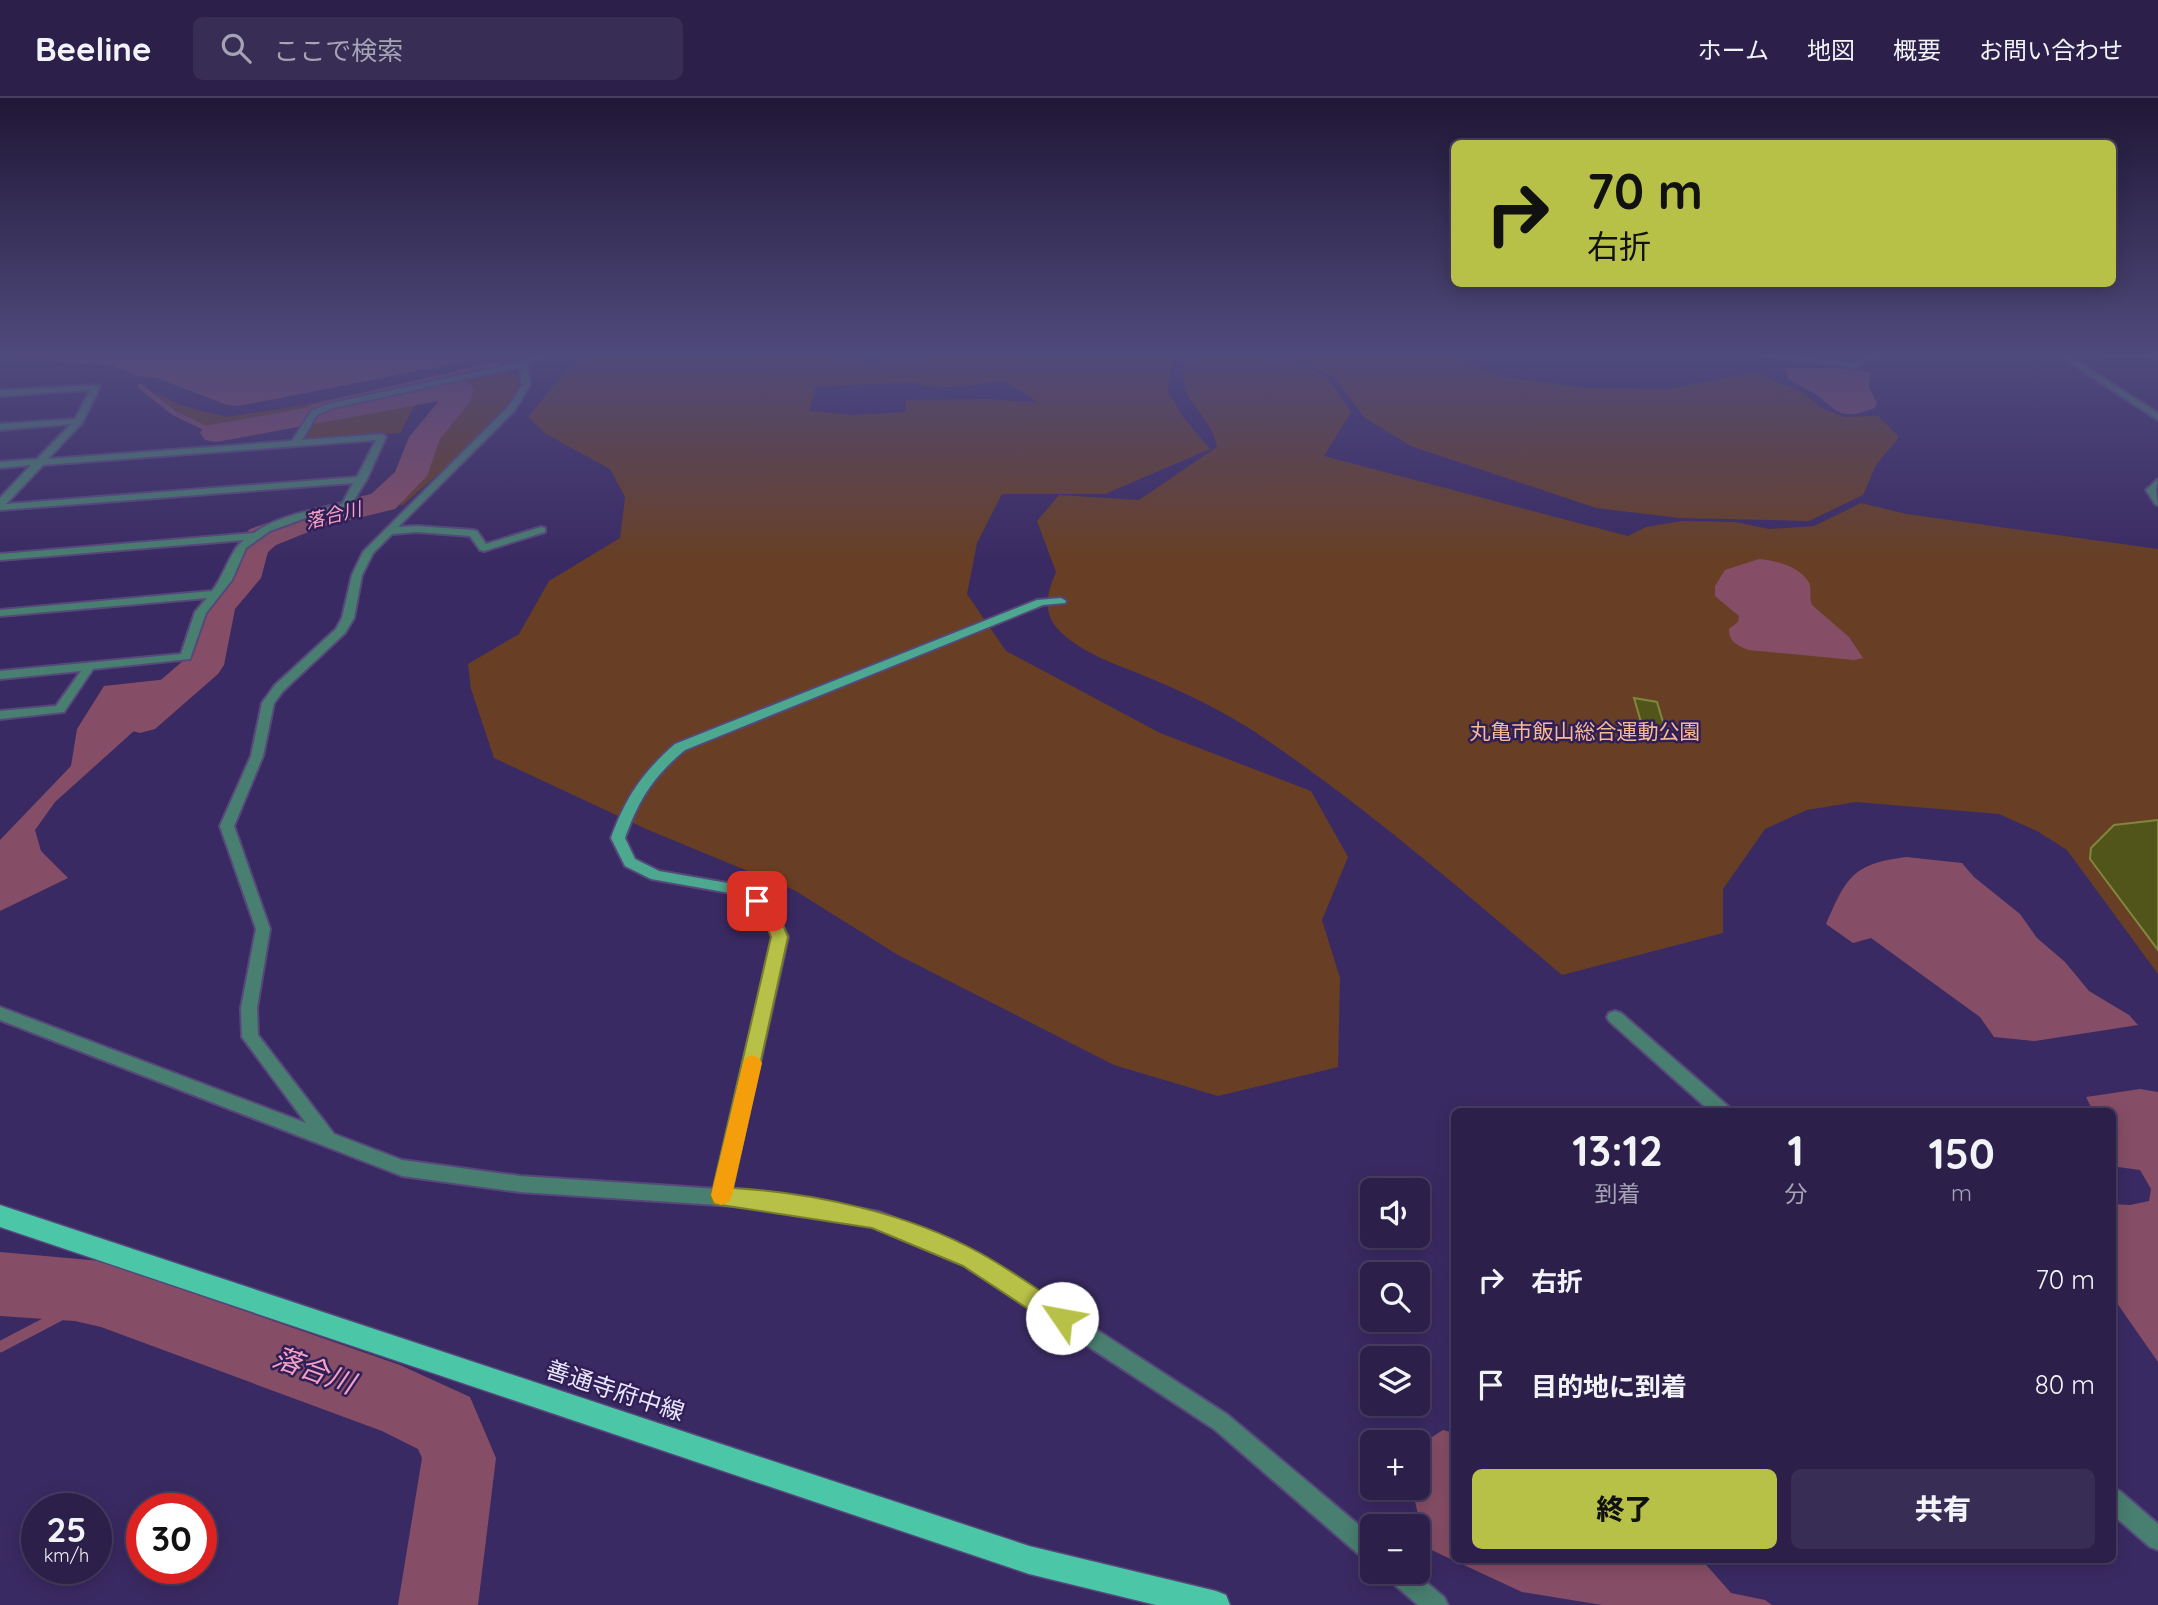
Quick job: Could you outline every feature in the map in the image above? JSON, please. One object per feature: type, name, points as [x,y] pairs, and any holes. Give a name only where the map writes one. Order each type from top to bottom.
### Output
[{"type":"main road","name":"善通寺府中線","points":[[0,1216],[1029,1560],[1216,1605]]},
{"type":"street","points":[[0,427],[75,421]]},
{"type":"street","points":[[0,506],[79,421]]},
{"type":"street","points":[[295,444],[309,421]]},
{"type":"street","points":[[329,1140],[250,1037],[249,1008],[263,929],[227,825],[257,756],[268,703],[279,688],[341,631],[348,618],[358,575],[369,552],[499,421]]},
{"type":"street","points":[[0,465],[382,437],[346,506],[308,514],[256,536],[242,546],[227,580],[201,612],[186,657],[0,675]]},
{"type":"street","points":[[0,506],[362,479]]},
{"type":"street","points":[[2158,482],[2151,490],[2158,502]]},
{"type":"street","points":[[388,531],[417,529],[473,533],[484,548],[541,530]]},
{"type":"street","points":[[0,557],[256,536]]},
{"type":"street","points":[[0,613],[216,594]]},
{"type":"street","points":[[721,1197],[780,937],[769,910],[745,891],[656,875],[630,862],[618,838],[630,803],[648,774],[681,747],[1041,602],[1061,601]]},
{"type":"street","points":[[0,715],[60,709],[90,666]]},
{"type":"street","points":[[0,1013],[402,1168],[520,1184],[764,1200],[873,1218],[971,1259],[1221,1422],[1360,1541]]},
{"type":"street","points":[[1615,1017],[1719,1108]]},
{"type":"street","points":[[2116,1502],[2158,1539]]},
{"type":"street","points":[[1411,1584],[1436,1605]]},
{"type":"green space","points":[[197,421],[274,421],[218,432]]},
{"type":"green space","points":[[316,421],[406,421],[400,433],[311,440],[306,437]]},
{"type":"green space","points":[[442,421],[492,421],[403,505],[386,503],[414,477],[431,435]]},
{"type":"green space","points":[[533,421],[1187,421],[1210,449],[1105,494],[1002,494],[977,543],[967,594],[1006,651],[1160,733],[1311,791],[1348,857],[1322,920],[1340,978],[1338,1067],[1218,1096],[1114,1065],[898,955],[794,890],[646,829],[494,758],[471,689],[468,664],[519,634],[549,581],[620,538],[625,497],[610,469],[546,434]]},
{"type":"green space","name":"丸亀市飯山総合運動公園","points":[[1207,421],[1345,421],[1324,456],[1628,536],[1646,527],[1682,521],[1735,522],[1769,529],[1814,526],[1861,503],[1907,514],[2158,549],[2158,974],[2067,850],[2037,831],[1999,814],[1856,802],[1807,810],[1765,829],[1723,889],[1723,933],[1562,975],[1413,850],[1298,762],[1210,706],[1090,653],[1056,627],[1049,613],[1048,600],[1056,572],[1037,521],[1059,495],[1139,500],[1217,447]]},
{"type":"green space","points":[[1370,421],[1883,421],[1899,437],[1876,465],[1863,495],[1809,521],[1679,518],[1596,508],[1411,446]]},
{"type":"shaded area","points":[[1759,559],[1787,565],[1805,577],[1810,585],[1812,605],[1849,637],[1863,658],[1854,660],[1748,650],[1734,642],[1729,629],[1738,622],[1739,616],[1715,596],[1715,586],[1725,570]]},
{"type":"shaded area","points":[[195,676],[55,802],[35,830],[41,851],[68,878],[0,911],[0,840],[71,766],[77,729],[104,686]]},
{"type":"shaded area","points":[[1906,857],[1962,863],[1974,877],[2020,914],[2037,938],[2065,962],[2089,991],[2129,1015],[2138,1025],[2035,1041],[1994,1037],[1980,1017],[1871,938],[1853,943],[1826,924],[1846,884],[1862,869]]},
{"type":"shaded area","points":[[2140,1089],[2158,1092],[2158,1362],[2116,1302],[2116,1204],[2130,1205],[2149,1201],[2151,1189],[2140,1170],[2118,1167],[2116,1108],[2092,1108],[2086,1097]]},
{"type":"shaded area","points":[[1443,1430],[1451,1432],[1451,1559],[1430,1549],[1430,1514],[1418,1514],[1415,1501],[1430,1500],[1430,1438]]},
{"type":"shaded area","points":[[1459,1563],[1705,1563],[1731,1593],[1765,1600],[1772,1605],[1602,1605],[1522,1592]]},
{"type":"building","points":[[1634,698],[1657,702],[1666,732],[1643,729]]},
{"type":"building","points":[[2158,820],[2158,950],[2090,859],[2091,848],[2114,825]]},
{"type":"waterway","points":[[191,421],[216,433]]},
{"type":"waterway","name":"落合川","points":[[216,433],[280,421]]},
{"type":"waterway","name":"落合川","points":[[140,720],[203,665],[216,607],[242,578],[251,549],[263,537],[310,519],[383,502],[410,476],[425,437],[438,421]]},
{"type":"waterway","name":"落合川","points":[[0,1284],[75,1289],[101,1294],[400,1401],[444,1423],[459,1458],[438,1605]]},
{"type":"waterway","points":[[0,1347],[101,1294]]},
{"type":"slow traffic","points":[[721,1195],[752,1063]]},
{"type":"route","points":[[757,901],[769,910],[780,937],[721,1197],[764,1200],[873,1218],[971,1259],[1062,1318]]}]
